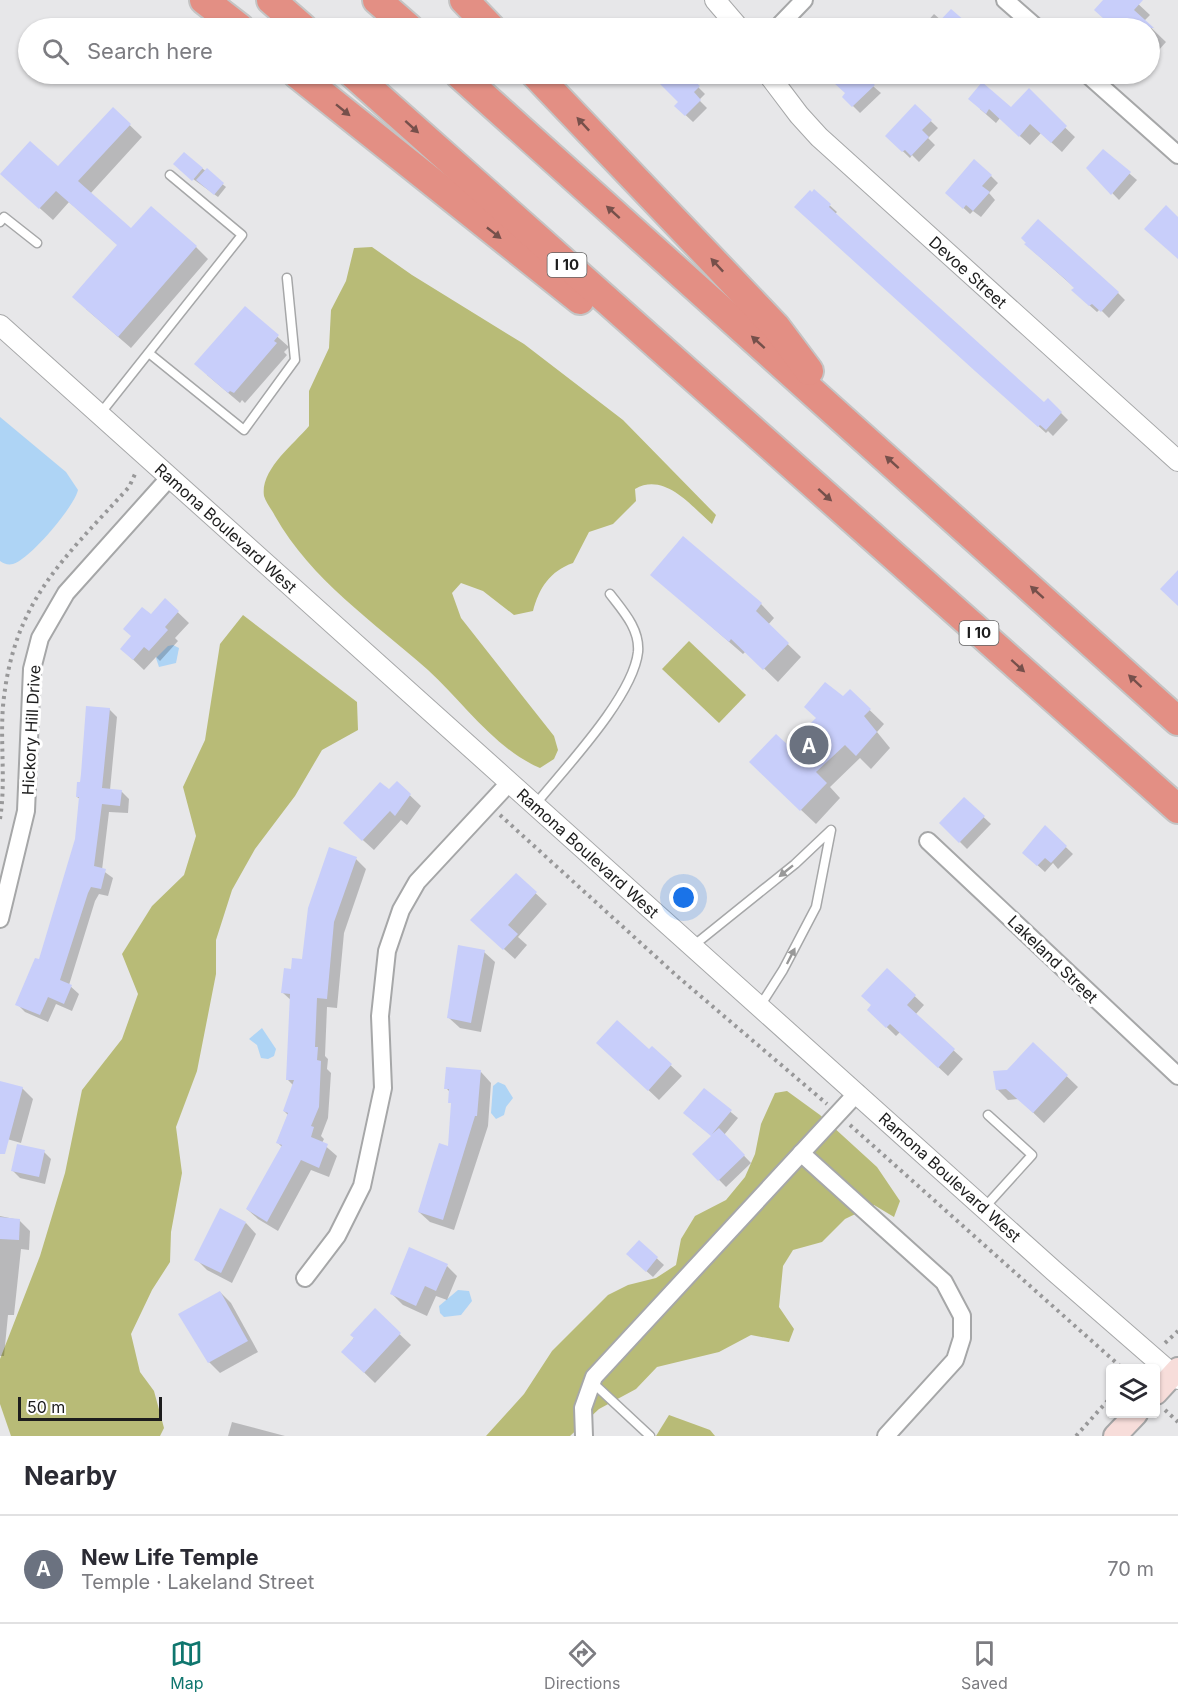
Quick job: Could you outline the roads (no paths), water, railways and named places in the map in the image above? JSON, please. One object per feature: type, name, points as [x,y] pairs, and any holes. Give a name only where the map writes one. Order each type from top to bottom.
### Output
[{"type":"highway","points":[[204,0],[227,18]]},
{"type":"highway","points":[[271,0],[292,18]]},
{"type":"highway","points":[[377,0],[398,18]]},
{"type":"highway","points":[[464,0],[481,18]]},
{"type":"highway","points":[[309,84],[464,210],[781,456]]},
{"type":"highway","name":"I 10","points":[[364,84],[1178,809]]},
{"type":"highway","points":[[470,84],[1178,721]]},
{"type":"highway","points":[[545,84],[776,327],[848,423]]},
{"type":"main road","points":[[1160,1388],[1176,1374]]},
{"type":"main road","points":[[1115,1436],[1131,1418]]},
{"type":"street","points":[[715,0],[730,18]]},
{"type":"street","points":[[787,18],[804,0]]},
{"type":"street","points":[[1005,0],[1026,18]]},
{"type":"street","name":"Devoe Street","points":[[776,84],[819,137],[1178,461]]},
{"type":"street","points":[[1098,84],[1178,155]]},
{"type":"street","name":"Ramona Boulevard West","points":[[0,325],[984,1208],[1176,1374]]},
{"type":"street","name":"Hickory Hill Drive","points":[[0,919],[26,811],[32,669],[40,638],[66,593],[170,477]]},
{"type":"street","points":[[305,1278],[336,1236],[362,1186],[382,1097],[380,1016],[387,951],[394,928],[417,882],[509,783]]},
{"type":"street","name":"Lakeland Street","points":[[928,841],[1178,1076]]},
{"type":"street","points":[[584,1436],[583,1408],[591,1382],[857,1093]]},
{"type":"street","points":[[801,1153],[944,1282],[962,1316],[962,1338],[955,1360],[886,1436]]},
{"type":"lane","points":[[100,414],[150,354],[242,235],[170,175]]},
{"type":"lane","points":[[0,222],[4,218],[37,243]]},
{"type":"lane","points":[[150,354],[244,430],[295,360],[287,278]]},
{"type":"lane","points":[[534,805],[604,718],[631,677],[638,650],[631,620],[610,594]]},
{"type":"lane","points":[[693,946],[795,864],[831,830],[816,907],[783,970],[760,1006]]},
{"type":"lane","points":[[984,1208],[1032,1155],[988,1115]]},
{"type":"lane","points":[[591,1382],[650,1436]]},
{"type":"water","points":[[0,417],[66,472],[78,490],[69,508],[50,532],[30,553],[13,564],[0,561]]},
{"type":"water","points":[[173,645],[179,648],[176,663],[159,667],[156,658],[168,646]]},
{"type":"water","points":[[262,1028],[276,1049],[274,1056],[268,1059],[261,1058],[257,1045],[249,1039]]},
{"type":"water","points":[[498,1082],[505,1085],[513,1098],[506,1107],[504,1115],[496,1119],[491,1113],[493,1086]]},
{"type":"water","points":[[458,1290],[469,1291],[472,1301],[461,1315],[444,1317],[440,1313],[439,1306]]},
{"type":"place","name":"New Life Temple","points":[[809,745]]}]
